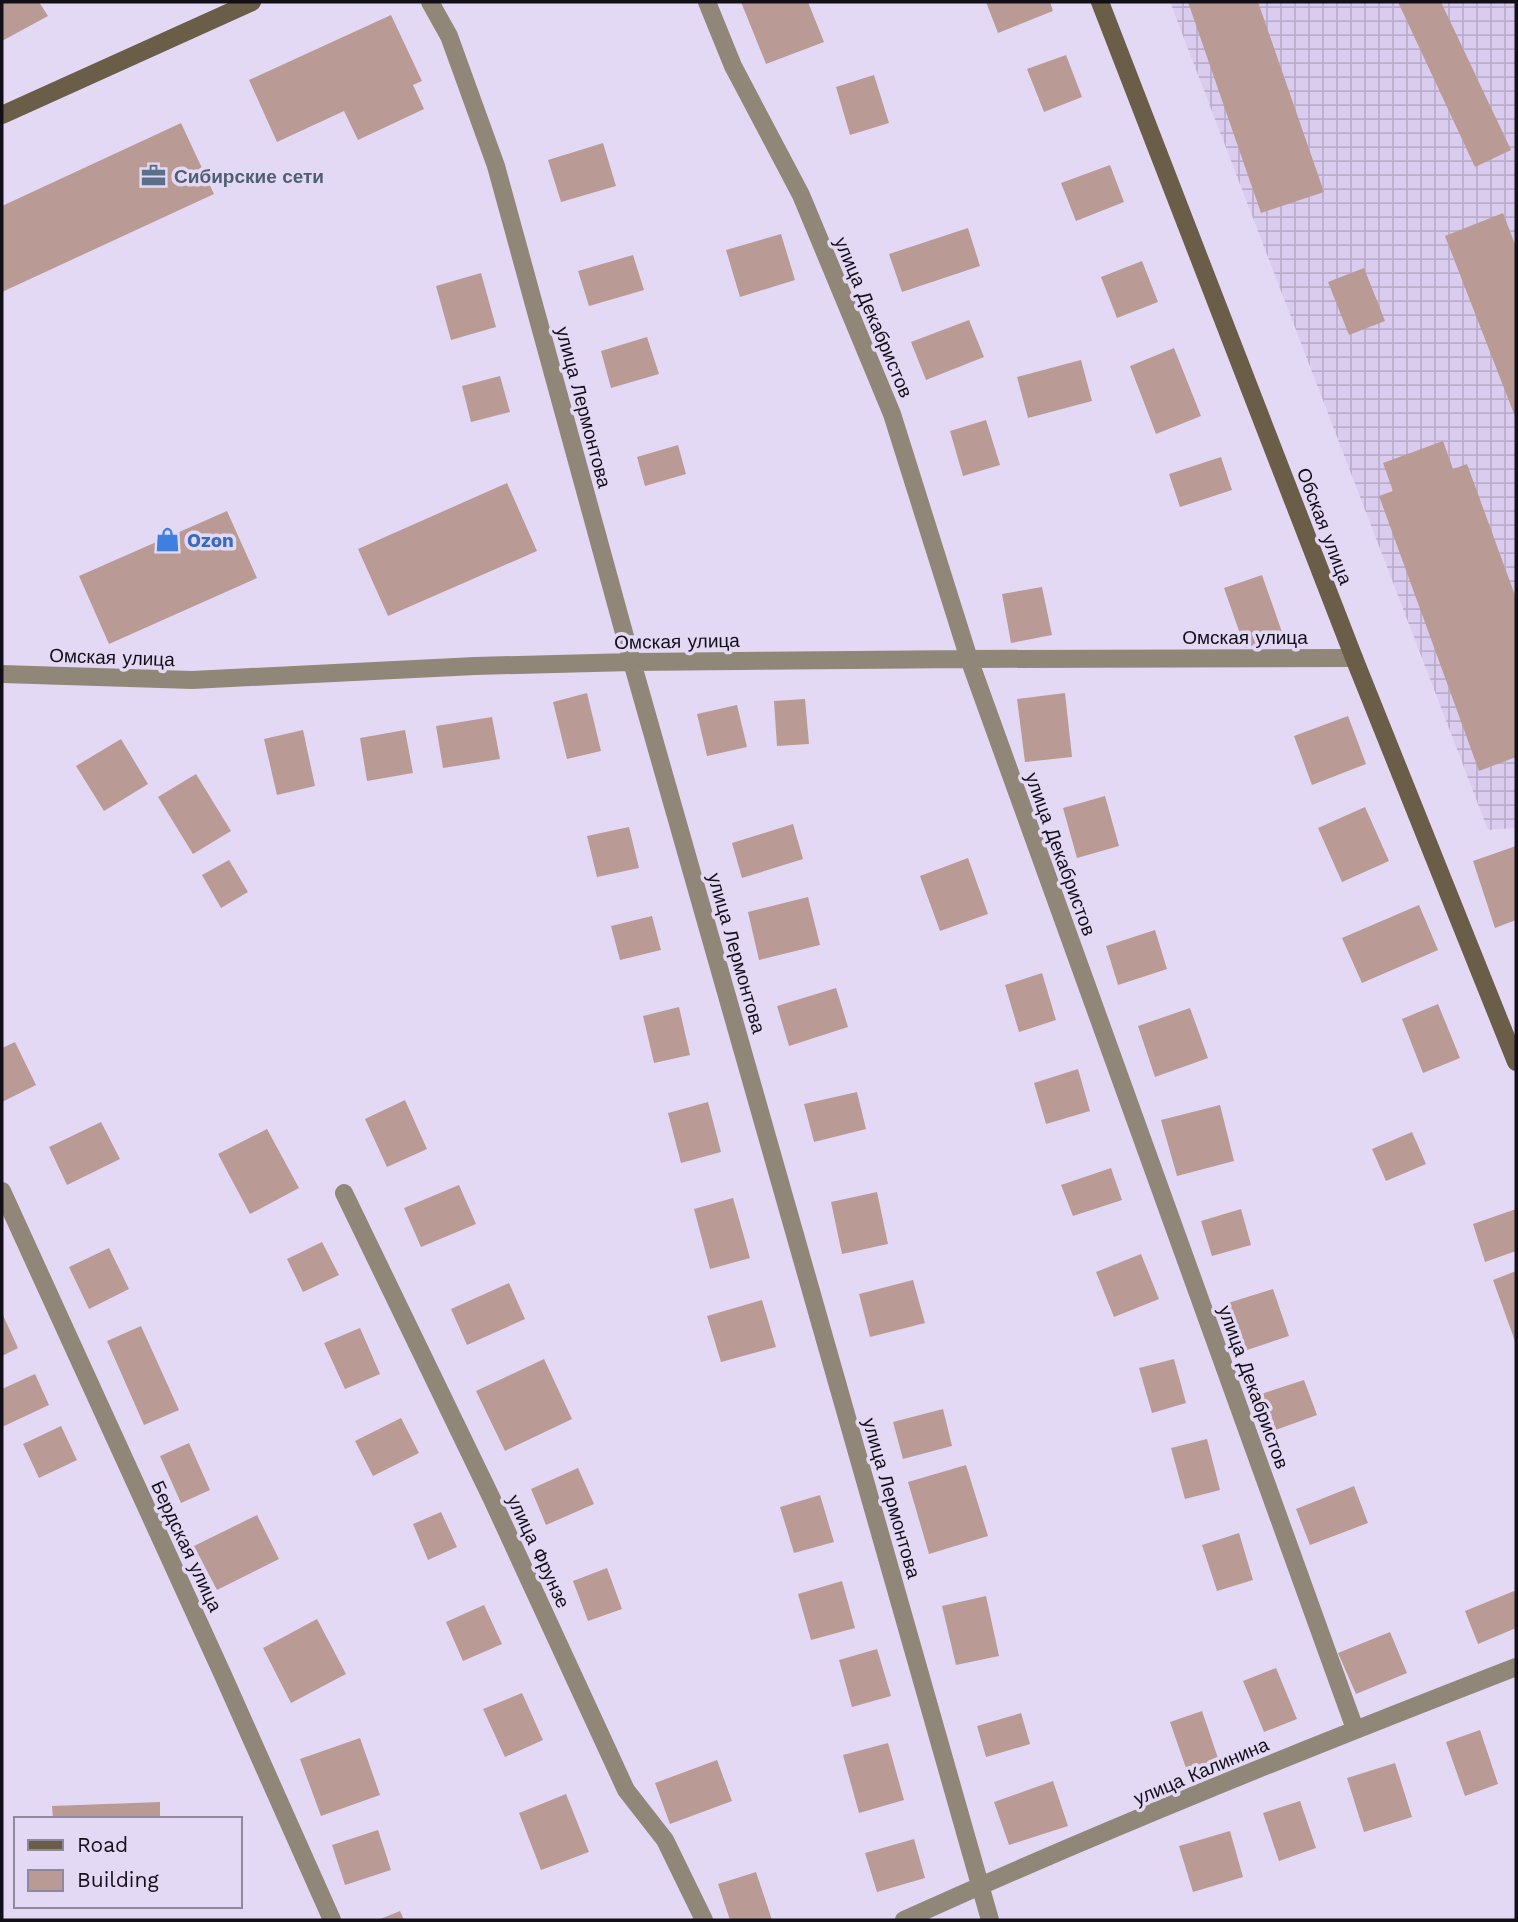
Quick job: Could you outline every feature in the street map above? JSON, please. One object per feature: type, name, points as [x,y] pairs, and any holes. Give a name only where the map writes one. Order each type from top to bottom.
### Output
[{"type":"street","points":[[2,115],[252,2]]},
{"type":"street","name":"улица Лермонтова","points":[[430,2],[449,36],[496,166],[632,662],[990,1920]]},
{"type":"street","name":"улица Декабристов","points":[[706,2],[733,66],[801,195],[892,414],[969,659],[1355,1729]]},
{"type":"street","name":"Обская улица","points":[[1100,2],[1354,658],[1516,1062]]},
{"type":"street","name":"Омская улица","points":[[2,674],[192,680],[475,666],[632,662],[1354,658]]},
{"type":"street","name":"Бердская улица","points":[[2,1191],[332,1920]]},
{"type":"street","name":"улица Фрунзе","points":[[344,1193],[485,1485],[626,1790],[665,1840],[704,1920]]},
{"type":"street","name":"улица Калинина","points":[[904,1920],[1355,1729],[1516,1667]]},
{"type":"shaded area","points":[[1170,2],[1516,2],[1516,828],[1488,830]]},
{"type":"building","points":[[2,2],[39,2],[48,16],[2,41]]},
{"type":"building","points":[[741,2],[808,2],[824,42],[766,64]]},
{"type":"building","points":[[986,2],[1050,2],[1053,11],[998,33]]},
{"type":"building","points":[[1188,2],[1258,2],[1324,192],[1261,213]]},
{"type":"building","points":[[1398,2],[1441,2],[1511,150],[1475,167]]},
{"type":"building","points":[[391,15],[422,81],[413,85],[424,109],[358,140],[344,111],[277,142],[249,80]]},
{"type":"building","points":[[1066,55],[1082,97],[1044,112],[1027,69]]},
{"type":"building","points":[[874,75],[889,123],[850,135],[836,87]]},
{"type":"building","points":[[181,123],[214,194],[2,292],[2,206]]},
{"type":"building","points":[[603,143],[616,186],[561,202],[548,160]]},
{"type":"building","points":[[1110,165],[1124,202],[1076,221],[1061,183]]},
{"type":"building","points":[[1503,213],[1516,247],[1516,419],[1445,236]]},
{"type":"building","points":[[968,228],[980,266],[902,292],[889,254]]},
{"type":"building","points":[[781,234],[795,280],[740,297],[726,250]]},
{"type":"building","points":[[633,255],[644,290],[589,306],[578,271]]},
{"type":"building","points":[[1142,261],[1158,302],[1117,318],[1101,277]]},
{"type":"building","points":[[1364,268],[1385,321],[1349,335],[1328,282]]},
{"type":"building","points":[[481,273],[496,327],[451,340],[436,286]]},
{"type":"building","points":[[969,320],[984,357],[926,380],[911,342]]},
{"type":"building","points":[[647,337],[659,374],[611,388],[601,351]]},
{"type":"building","points":[[1174,348],[1201,416],[1156,434],[1130,366]]},
{"type":"building","points":[[1081,360],[1092,401],[1028,418],[1017,377]]},
{"type":"building","points":[[500,376],[510,412],[471,422],[462,386]]},
{"type":"building","points":[[986,420],[1000,465],[963,476],[950,431]]},
{"type":"building","points":[[1443,441],[1453,469],[1467,464],[1516,598],[1516,757],[1479,771],[1379,496],[1393,491],[1383,463]]},
{"type":"building","points":[[678,445],[686,474],[645,486],[637,457]]},
{"type":"building","points":[[1221,457],[1232,490],[1180,507],[1169,474]]},
{"type":"building","points":[[507,483],[537,551],[388,616],[358,549]]},
{"type":"building","points":[[227,511],[257,578],[109,644],[79,576]]},
{"type":"building","points":[[1262,575],[1283,635],[1245,648],[1224,588]]},
{"type":"building","points":[[1042,587],[1052,635],[1011,643],[1002,594]]},
{"type":"building","points":[[587,693],[601,751],[567,759],[553,702]]},
{"type":"building","points":[[1065,693],[1072,757],[1025,762],[1017,699]]},
{"type":"building","points":[[805,699],[809,744],[777,746],[774,701]]},
{"type":"building","points":[[737,705],[747,747],[707,756],[697,714]]},
{"type":"building","points":[[1348,716],[1366,764],[1312,785],[1294,736]]},
{"type":"building","points":[[492,717],[500,759],[443,768],[436,726]]},
{"type":"building","points":[[303,730],[315,786],[277,795],[264,739]]},
{"type":"building","points":[[405,730],[413,773],[367,781],[360,738]]},
{"type":"building","points":[[121,739],[148,784],[104,811],[76,766]]},
{"type":"building","points":[[196,774],[231,831],[193,854],[158,797]]},
{"type":"building","points":[[1105,796],[1119,846],[1077,858],[1063,808]]},
{"type":"building","points":[[1365,807],[1389,861],[1342,882],[1318,828]]},
{"type":"building","points":[[793,824],[803,859],[742,878],[732,843]]},
{"type":"building","points":[[629,827],[639,868],[597,877],[587,836]]},
{"type":"building","points":[[1516,846],[1516,920],[1495,928],[1473,861]]},
{"type":"building","points":[[968,858],[988,914],[940,931],[920,876]]},
{"type":"building","points":[[229,860],[248,892],[221,908],[202,875]]},
{"type":"building","points":[[808,897],[820,945],[759,960],[748,912]]},
{"type":"building","points":[[1419,905],[1438,950],[1362,983],[1342,938]]},
{"type":"building","points":[[652,916],[661,950],[620,960],[611,926]]},
{"type":"building","points":[[1155,930],[1167,969],[1118,985],[1106,946]]},
{"type":"building","points":[[1042,973],[1056,1020],[1019,1032],[1005,985]]},
{"type":"building","points":[[836,988],[848,1027],[789,1046],[777,1006]]},
{"type":"building","points":[[1438,1004],[1460,1058],[1423,1073],[1402,1019]]},
{"type":"building","points":[[679,1007],[690,1055],[654,1063],[643,1016]]},
{"type":"building","points":[[1190,1008],[1208,1058],[1155,1077],[1138,1026]]},
{"type":"building","points":[[15,1042],[36,1085],[2,1102],[2,1048]]},
{"type":"building","points":[[1078,1069],[1090,1111],[1046,1124],[1034,1083]]},
{"type":"building","points":[[857,1092],[866,1129],[814,1142],[804,1104]]},
{"type":"building","points":[[405,1100],[427,1149],[387,1167],[365,1119]]},
{"type":"building","points":[[708,1102],[721,1152],[681,1163],[668,1113]]},
{"type":"building","points":[[1220,1105],[1234,1161],[1177,1176],[1161,1120]]},
{"type":"building","points":[[101,1122],[120,1159],[67,1185],[49,1147]]},
{"type":"building","points":[[267,1129],[299,1188],[250,1214],[218,1154]]},
{"type":"building","points":[[1412,1132],[1426,1164],[1386,1181],[1372,1149]]},
{"type":"building","points":[[1111,1168],[1122,1200],[1073,1216],[1061,1185]]},
{"type":"building","points":[[459,1185],[476,1224],[421,1247],[404,1208]]},
{"type":"building","points":[[877,1192],[888,1244],[842,1254],[831,1202]]},
{"type":"building","points":[[733,1198],[750,1258],[710,1269],[694,1209]]},
{"type":"building","points":[[1241,1209],[1251,1245],[1212,1256],[1201,1221]]},
{"type":"building","points":[[1516,1209],[1516,1251],[1485,1262],[1473,1224]]},
{"type":"building","points":[[322,1242],[339,1275],[303,1292],[287,1259]]},
{"type":"building","points":[[109,1248],[129,1289],[89,1309],[69,1267]]},
{"type":"building","points":[[1141,1254],[1159,1299],[1114,1317],[1096,1272]]},
{"type":"building","points":[[1516,1271],[1516,1344],[1493,1280]]},
{"type":"building","points":[[913,1280],[925,1323],[870,1337],[859,1294]]},
{"type":"building","points":[[509,1283],[525,1319],[467,1345],[451,1309]]},
{"type":"building","points":[[1273,1289],[1289,1336],[1241,1352],[1225,1304]]},
{"type":"building","points":[[762,1300],[776,1347],[721,1362],[707,1316]]},
{"type":"building","points":[[2,1313],[18,1348],[2,1356]]},
{"type":"building","points":[[141,1326],[179,1410],[144,1425],[107,1341]]},
{"type":"building","points":[[360,1328],[380,1374],[345,1389],[324,1343]]},
{"type":"building","points":[[544,1359],[572,1419],[505,1451],[476,1391]]},
{"type":"building","points":[[1174,1359],[1186,1403],[1152,1413],[1139,1368]]},
{"type":"building","points":[[35,1374],[49,1405],[2,1427],[2,1389]]},
{"type":"building","points":[[1304,1380],[1317,1415],[1267,1433],[1255,1396]]},
{"type":"building","points":[[943,1409],[952,1446],[903,1459],[893,1422]]},
{"type":"building","points":[[401,1418],[419,1453],[373,1476],[355,1441]]},
{"type":"building","points":[[61,1426],[77,1460],[39,1478],[23,1444]]},
{"type":"building","points":[[1207,1439],[1220,1490],[1185,1499],[1171,1448]]},
{"type":"building","points":[[189,1443],[210,1490],[181,1503],[160,1456]]},
{"type":"building","points":[[966,1465],[988,1536],[929,1554],[908,1482]]},
{"type":"building","points":[[578,1468],[594,1504],[546,1525],[531,1489]]},
{"type":"building","points":[[1354,1486],[1368,1523],[1310,1545],[1296,1509]]},
{"type":"building","points":[[820,1495],[834,1542],[794,1553],[780,1507]]},
{"type":"building","points":[[441,1512],[457,1547],[428,1560],[413,1524]]},
{"type":"building","points":[[257,1515],[279,1559],[217,1590],[194,1546]]},
{"type":"building","points":[[1239,1533],[1253,1580],[1217,1591],[1202,1545]]},
{"type":"building","points":[[607,1568],[622,1609],[588,1621],[573,1581]]},
{"type":"building","points":[[842,1581],[855,1628],[811,1640],[798,1594]]},
{"type":"building","points":[[1514,1591],[1516,1628],[1478,1644],[1465,1611]]},
{"type":"building","points":[[986,1596],[999,1656],[956,1665],[942,1606]]},
{"type":"building","points":[[484,1605],[502,1644],[463,1661],[446,1622]]},
{"type":"building","points":[[317,1619],[346,1674],[291,1703],[263,1648]]},
{"type":"building","points":[[1390,1632],[1407,1673],[1356,1694],[1338,1653]]},
{"type":"building","points":[[877,1649],[891,1696],[852,1707],[839,1660]]},
{"type":"building","points":[[1276,1668],[1297,1719],[1264,1732],[1243,1681]]},
{"type":"building","points":[[522,1693],[543,1740],[505,1757],[483,1709]]},
{"type":"building","points":[[1202,1711],[1219,1761],[1187,1771],[1170,1722]]},
{"type":"building","points":[[1021,1713],[1030,1744],[986,1757],[977,1726]]},
{"type":"building","points":[[1480,1730],[1498,1784],[1465,1796],[1446,1742]]},
{"type":"building","points":[[360,1738],[380,1795],[321,1816],[300,1759]]},
{"type":"building","points":[[888,1743],[904,1800],[859,1813],[843,1755]]},
{"type":"building","points":[[717,1760],[732,1801],[670,1824],[655,1783]]},
{"type":"building","points":[[1395,1763],[1412,1817],[1364,1832],[1347,1778]]},
{"type":"building","points":[[1053,1781],[1068,1826],[1009,1845],[994,1802]]},
{"type":"building","points":[[566,1794],[589,1852],[541,1870],[519,1813]]},
{"type":"building","points":[[1300,1801],[1316,1848],[1279,1861],[1263,1813]]},
{"type":"building","points":[[160,1802],[160,1817],[53,1817],[52,1806]]},
{"type":"building","points":[[378,1830],[391,1870],[345,1885],[332,1845]]},
{"type":"building","points":[[1230,1831],[1243,1877],[1193,1892],[1179,1846]]},
{"type":"building","points":[[914,1839],[925,1878],[877,1892],[865,1853]]},
{"type":"building","points":[[756,1872],[772,1920],[730,1920],[718,1884]]},
{"type":"building","points":[[400,1911],[404,1920],[378,1920]]},
{"type":"place","name":"Сибирские сети","points":[[154,176]]},
{"type":"place","name":"Ozon","points":[[167,540]]}]
